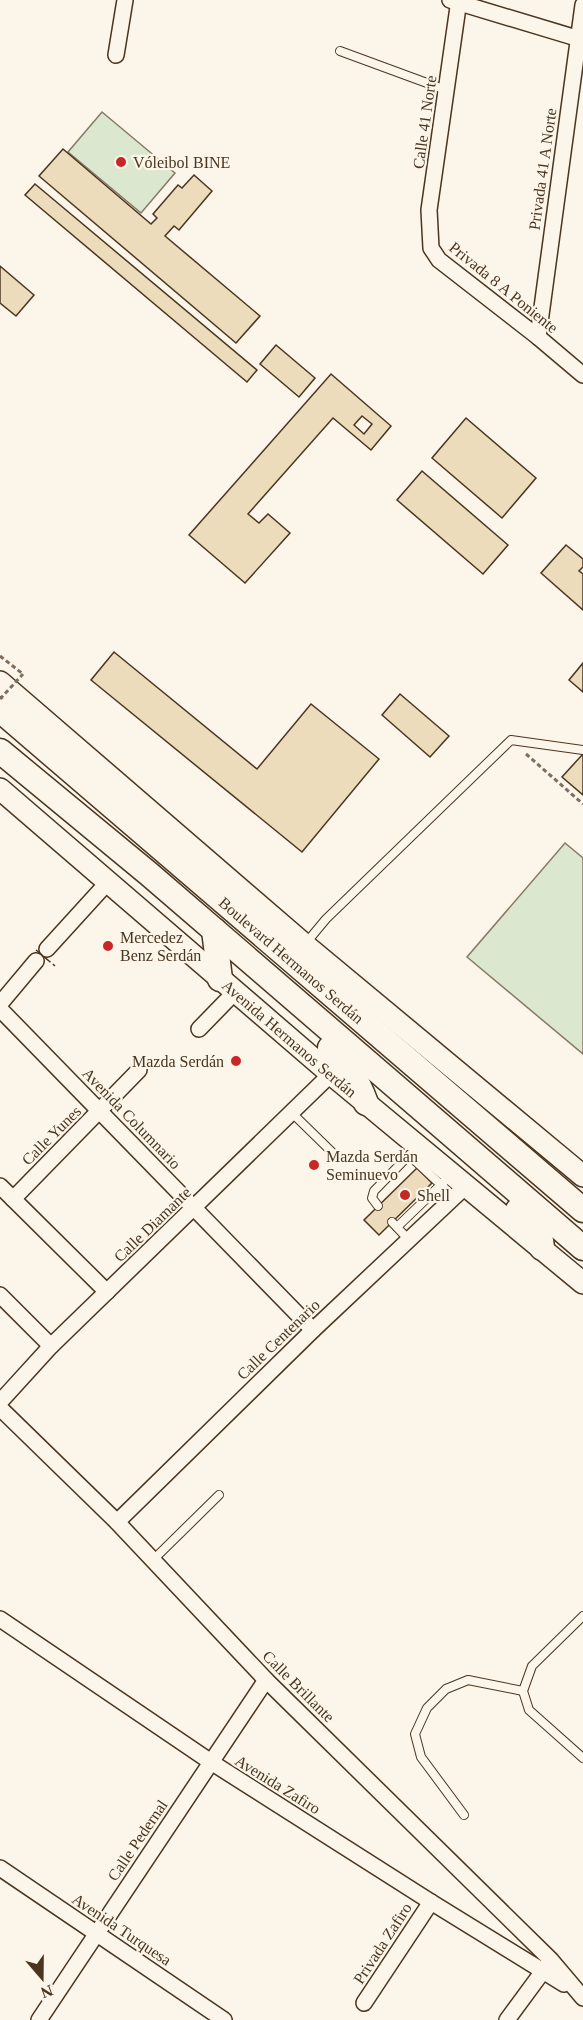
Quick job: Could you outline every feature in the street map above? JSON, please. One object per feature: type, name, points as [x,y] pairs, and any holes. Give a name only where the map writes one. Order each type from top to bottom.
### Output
[{"type":"main road","points":[[0,682],[305,945],[583,1176]]},
{"type":"main road","name":"Boulevard Hermanos Serdán","points":[[0,710],[583,1210]]},
{"type":"main road","name":"Boulevard Hermanos Serdán","points":[[0,751],[214,930],[583,1248]]},
{"type":"main road","name":"Avenida Hermanos Serdán","points":[[0,789],[366,1103],[454,1185],[542,1248],[583,1283]]},
{"type":"main road","points":[[214,930],[227,985]]},
{"type":"main road","points":[[312,1014],[318,1034],[351,1070],[360,1085],[366,1103]]},
{"type":"main road","points":[[478,1157],[479,1169],[486,1180],[536,1227],[541,1236],[542,1248]]},
{"type":"street","points":[[116,55],[125,0]]},
{"type":"street","points":[[456,1],[580,39]]},
{"type":"street","name":"Calle 41 Norte","points":[[431,248],[429,210],[456,1]]},
{"type":"street","name":"Privada 41 A Norte","points":[[538,337],[583,5]]},
{"type":"street","name":"Privada 8 A Poniente","points":[[431,248],[439,260],[583,375]]},
{"type":"street","points":[[47,949],[108,882]]},
{"type":"street","points":[[0,1004],[36,961]]},
{"type":"street","points":[[200,1029],[227,985]]},
{"type":"street","name":"Avenida Columnario","points":[[0,1009],[313,1330]]},
{"type":"street","name":"Calle Yunes","points":[[13,1199],[139,1070]]},
{"type":"street","name":"Calle Diamante","points":[[0,1402],[51,1346],[331,1074]]},
{"type":"street","name":"Calle Centenario","points":[[117,1522],[313,1330],[409,1240],[454,1185]]},
{"type":"street","points":[[0,1186],[107,1292]]},
{"type":"street","points":[[0,1294],[51,1346]]},
{"type":"street","name":"Calle Brillante","points":[[0,1408],[117,1522],[266,1680],[547,1966],[578,1993]]},
{"type":"street","name":"Avenida Zafiro","points":[[0,1619],[211,1762],[430,1902],[547,1966]]},
{"type":"street","name":"Calle Pedernal","points":[[39,2020],[266,1680]]},
{"type":"street","name":"Avenida Turquesa","points":[[0,1868],[224,2020]]},
{"type":"street","name":"Privada Zafiro","points":[[364,2003],[430,1902]]},
{"type":"street","points":[[507,2020],[547,1966]]},
{"type":"lane","points":[[340,51],[446,90]]},
{"type":"lane","points":[[305,945],[326,920],[511,741],[583,750]]},
{"type":"lane","points":[[292,1113],[337,1157]]},
{"type":"lane","points":[[378,1206],[372,1194],[414,1150]]},
{"type":"lane","points":[[409,1240],[395,1224],[454,1185]]},
{"type":"lane","points":[[153,1560],[219,1495]]},
{"type":"lane","points":[[583,1616],[532,1666],[523,1691],[529,1710],[583,1758]]},
{"type":"lane","points":[[464,1815],[421,1757],[415,1734],[427,1708],[446,1689],[468,1680],[523,1691]]},
{"type":"path","points":[[0,656],[23,674],[0,699]]},
{"type":"path","points":[[511,741],[583,804]]},
{"type":"green space","name":"Vóleibol BINE","points":[[102,112],[175,173],[141,213],[68,152]]},
{"type":"green space","points":[[565,843],[583,858],[583,1054],[467,957]]},
{"type":"building","points":[[63,149],[151,224],[157,218],[153,214],[178,185],[182,188],[194,175],[212,191],[179,230],[174,226],[165,236],[260,316],[236,343],[39,176]]},
{"type":"building","points":[[35,184],[257,370],[247,382],[25,195]]},
{"type":"building","points":[[0,266],[34,295],[16,316],[0,303]]},
{"type":"building","points":[[276,345],[315,378],[299,397],[260,364]]},
{"type":"building","points":[[331,374],[391,426],[371,450],[333,418],[248,514],[259,523],[268,514],[290,533],[245,583],[189,535]],"holes":[[[362,416],[372,424],[364,434],[354,425]]]},
{"type":"building","points":[[466,418],[536,478],[502,518],[432,458]]},
{"type":"building","points":[[422,471],[508,545],[483,574],[397,500]]},
{"type":"building","points":[[566,545],[583,559],[583,567],[579,571],[583,574],[583,610],[541,573]]},
{"type":"building","points":[[114,652],[257,769],[311,704],[379,759],[302,852],[91,680]]},
{"type":"building","points":[[583,663],[583,692],[569,680]]},
{"type":"building","points":[[400,694],[449,736],[430,757],[382,715]]},
{"type":"building","points":[[583,756],[583,795],[562,777]]},
{"type":"building","name":"Shell","points":[[417,1168],[432,1183],[379,1235],[364,1220]]},
{"type":"fence","points":[[36,950],[55,966]]},
{"type":"place","name":"Vóleibol BINE","points":[[121,162]]},
{"type":"place","name":"Mercedez Benz Serdán","points":[[108,946]]},
{"type":"place","name":"Mazda Serdán","points":[[236,1061]]},
{"type":"place","name":"Mazda Serdán Seminuevo","points":[[314,1165]]},
{"type":"place","name":"Shell","points":[[405,1195]]}]
